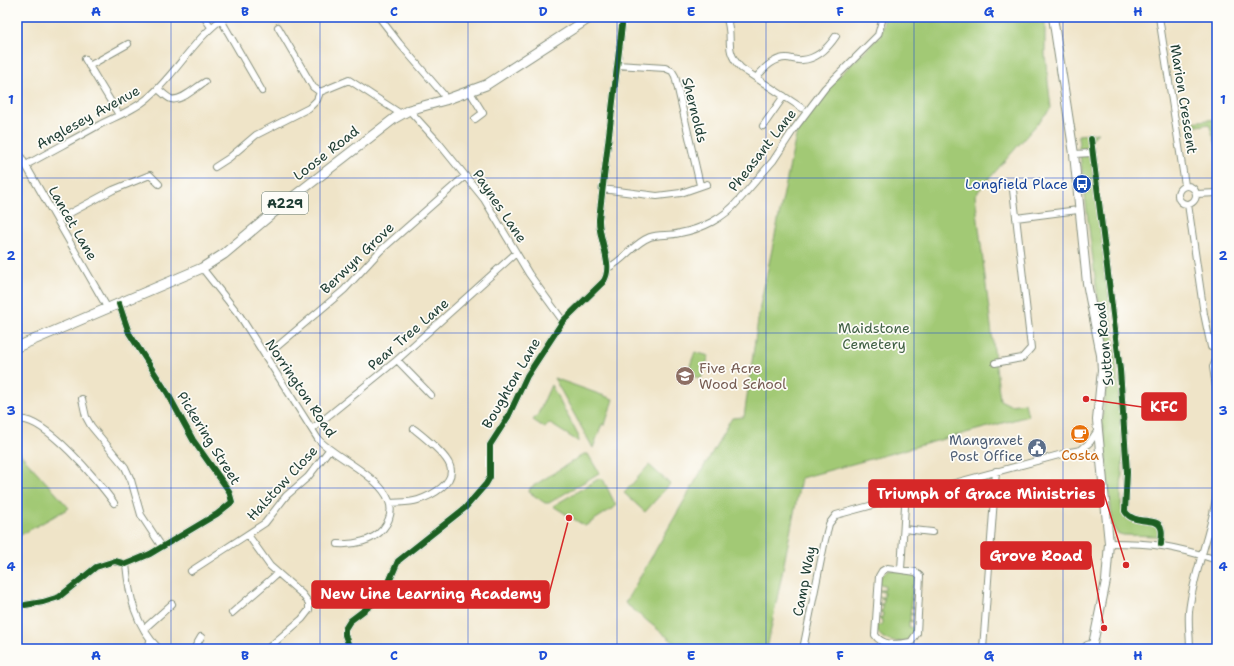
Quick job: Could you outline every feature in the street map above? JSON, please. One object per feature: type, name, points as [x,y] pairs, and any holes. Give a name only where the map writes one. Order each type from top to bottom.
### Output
[{"type":"highway","name":"Loose Road","points":[[17,347],[202,268],[224,254],[298,192],[405,112],[470,92],[486,85],[591,17]]},
{"type":"main road","name":"Sutton Road","points":[[1053,17],[1074,154],[1078,210],[1087,283],[1101,355],[1098,430],[1109,543],[1106,581],[1093,646]]},
{"type":"street","points":[[204,17],[211,28]]},
{"type":"street","points":[[608,268],[598,227],[623,17]]},
{"type":"street","points":[[736,17],[727,18],[730,53],[733,59],[741,68],[802,108]]},
{"type":"street","name":"Pheasant Lane","points":[[608,268],[620,262],[639,242],[652,236],[680,234],[707,225],[730,210],[773,160],[824,88],[878,35],[883,17]]},
{"type":"street","name":"Marion Crescent","points":[[1159,17],[1185,185],[1179,190],[1177,195],[1181,202],[1188,204],[1204,314],[1212,348]]},
{"type":"street","points":[[223,18],[262,91]]},
{"type":"street","name":"Anglesey Avenue","points":[[26,165],[141,103],[158,89],[211,28],[223,18]]},
{"type":"street","points":[[381,18],[443,94],[445,100]]},
{"type":"street","points":[[215,167],[229,158],[256,135],[309,108],[317,100],[320,92],[313,86],[278,27]]},
{"type":"street","points":[[756,78],[765,67],[786,58],[803,60],[815,56],[824,51],[836,36]]},
{"type":"street","points":[[89,66],[128,44]]},
{"type":"street","points":[[85,59],[119,115]]},
{"type":"street","name":"Shernolds","points":[[617,65],[666,68],[672,71],[675,76],[700,185]]},
{"type":"street","name":"Paynes Lane","points":[[320,92],[350,80],[405,112],[465,176],[484,199],[516,253],[563,321]]},
{"type":"street","points":[[158,89],[172,100],[179,98],[204,82]]},
{"type":"street","points":[[470,92],[484,113],[475,119]]},
{"type":"street","points":[[763,126],[784,96]]},
{"type":"street","name":"Sutton Road","points":[[1091,139],[1120,370],[1127,472],[1124,511],[1134,520],[1153,522],[1159,525],[1162,528],[1161,544]]},
{"type":"street","name":"Lancet Lane","points":[[17,150],[108,309]]},
{"type":"street","points":[[1074,154],[1093,153]]},
{"type":"street","points":[[57,220],[113,190],[150,175],[159,184]]},
{"type":"street","name":"Berwyn Grove","points":[[266,356],[344,290],[384,246],[465,176]]},
{"type":"street","points":[[602,189],[657,196],[681,194],[700,185],[707,184]]},
{"type":"street","points":[[1185,185],[1194,188],[1196,194],[1194,201],[1188,204]]},
{"type":"street","points":[[996,363],[1022,358],[1031,348],[1013,190]]},
{"type":"street","points":[[1196,194],[1217,193]]},
{"type":"street","points":[[1016,218],[1078,210]]},
{"type":"street","name":"Pear Tree Lane","points":[[312,429],[397,360],[516,253]]},
{"type":"street","name":"Norrington Road","points":[[202,268],[230,302],[312,429],[329,450],[379,485],[386,492],[390,503]]},
{"type":"street","name":"Boughton Lane","points":[[350,649],[345,635],[350,621],[383,596],[398,561],[464,508],[486,484],[490,477],[489,453],[493,439],[508,417],[517,395],[533,366],[563,321],[603,282],[607,275],[608,268]]},
{"type":"street","name":"Pickering Street","points":[[25,605],[43,602],[59,596],[96,567],[115,561],[126,564],[162,547],[217,514],[230,504],[232,499],[229,491],[193,440],[168,394],[133,340],[119,304]]},
{"type":"street","points":[[397,360],[431,395]]},
{"type":"street","points":[[1215,360],[1213,367],[1217,394]]},
{"type":"street","points":[[82,399],[86,417],[90,426],[125,467],[131,480],[141,515],[162,547]]},
{"type":"street","points":[[17,420],[26,420],[39,427],[71,452],[114,503]]},
{"type":"street","points":[[338,544],[353,545],[372,538],[379,532],[389,517],[390,503],[417,500],[434,494],[445,485],[451,475],[451,466],[446,458],[414,429]]},
{"type":"street","points":[[901,569],[906,506],[904,496],[1081,450],[1090,442],[1098,430]]},
{"type":"street","name":"Halstow Close","points":[[191,571],[248,535],[264,523],[286,496],[308,477],[329,450]]},
{"type":"street","points":[[1081,450],[1102,461]]},
{"type":"street","points":[[983,649],[996,471]]},
{"type":"street","points":[[1190,649],[1189,613],[1201,555],[1211,525],[1217,492]]},
{"type":"street","name":"Camp Way","points":[[803,649],[824,540],[832,518],[840,512],[904,496]]},
{"type":"street","points":[[904,529],[932,532]]},
{"type":"street","points":[[248,535],[263,558],[302,594],[310,607],[302,619],[267,649]]},
{"type":"street","points":[[1109,543],[1161,544],[1217,560]]},
{"type":"street","points":[[126,564],[131,601],[138,621],[150,641],[159,649]]},
{"type":"street","points":[[887,568],[916,572],[920,576],[917,633],[911,642],[895,647],[878,640],[875,635],[874,625],[879,576],[882,570],[887,568]]},
{"type":"street","points":[[232,613],[278,573]]},
{"type":"street","points":[[144,629],[172,604]]},
{"type":"street","points":[[194,649],[201,637]]},
{"type":"street","points":[[148,649],[150,641]]},
{"type":"street","points":[[1083,649],[1087,645],[1093,646]]},
{"type":"green space","name":"Maidstone Cemetery","points":[[885,17],[1045,17],[1045,55],[1051,108],[975,195],[1000,400],[1010,405],[1025,403],[1028,416],[801,478],[767,649],[682,649],[625,603],[732,418],[744,417],[760,306],[797,131],[826,89],[880,36]]},
{"type":"green space","points":[[1217,119],[1217,147],[1209,124],[1192,127],[1191,122]]},
{"type":"green space","points":[[1098,133],[1094,137],[1089,138],[1090,143],[1087,148],[1079,149],[1078,135]]},
{"type":"green space","points":[[1080,155],[1089,155],[1091,157],[1110,303],[1123,449],[1121,500],[1123,512],[1129,519],[1134,521],[1158,525],[1160,533],[1158,536],[1123,535],[1117,533],[1113,527],[1102,419],[1106,390],[1112,371],[1104,322],[1097,293]]},
{"type":"green space","points":[[695,352],[709,356],[701,379],[687,374]]},
{"type":"green space","points":[[554,378],[613,399],[605,425],[602,424],[593,448]]},
{"type":"green space","points":[[551,385],[578,435],[579,442],[549,423],[545,428],[533,420],[538,414]]},
{"type":"green space","points":[[17,450],[69,508],[17,537]]},
{"type":"green space","points":[[584,454],[588,454],[599,473],[549,503],[545,503],[529,492],[530,488]]},
{"type":"green space","points":[[649,465],[670,484],[645,512],[624,493]]},
{"type":"green space","points":[[600,478],[603,479],[616,506],[585,526],[553,506]]},
{"type":"green space","points":[[887,570],[908,571],[915,576],[917,580],[918,586],[912,586],[912,592],[917,593],[912,593],[911,599],[917,600],[911,600],[911,606],[916,608],[911,607],[910,613],[915,615],[910,614],[910,620],[915,622],[909,621],[909,627],[915,628],[909,639],[902,641],[896,642],[882,637],[878,632],[876,625],[882,625],[882,620],[877,618],[882,618],[883,613],[877,611],[882,611],[883,606],[878,604],[883,604],[884,599],[878,597],[884,597],[884,592],[879,590],[885,590],[885,585],[879,584],[880,578]]},
{"type":"cycle path","points":[[350,649],[345,635],[345,629],[350,621],[383,596],[398,561],[465,508],[486,484],[490,477],[490,445],[508,417],[527,376],[563,321],[603,282],[606,276],[607,261],[599,227],[599,219],[623,17]]},
{"type":"cycle path","points":[[1091,139],[1120,370],[1127,472],[1125,511],[1129,516],[1139,520],[1159,524],[1162,531],[1161,544]]},
{"type":"cycle path","points":[[25,605],[43,602],[59,597],[96,567],[115,561],[126,564],[150,554],[217,514],[232,502],[229,491],[193,440],[168,394],[129,333],[119,304]]},
{"type":"place","name":"Longfield Place","points":[[1082,184]]},
{"type":"place","name":"Five Acre Wood School","points":[[685,376]]},
{"type":"place","name":"KFC","points":[[1086,399]]},
{"type":"place","name":"Costa","points":[[1080,434]]},
{"type":"place","name":"Mangravet Post Office","points":[[1037,448]]},
{"type":"place","name":"New Line Learning Academy","points":[[569,518]]},
{"type":"place","name":"Triumph of Grace Ministries","points":[[1126,565]]},
{"type":"place","name":"Grove Road","points":[[1104,628]]}]
